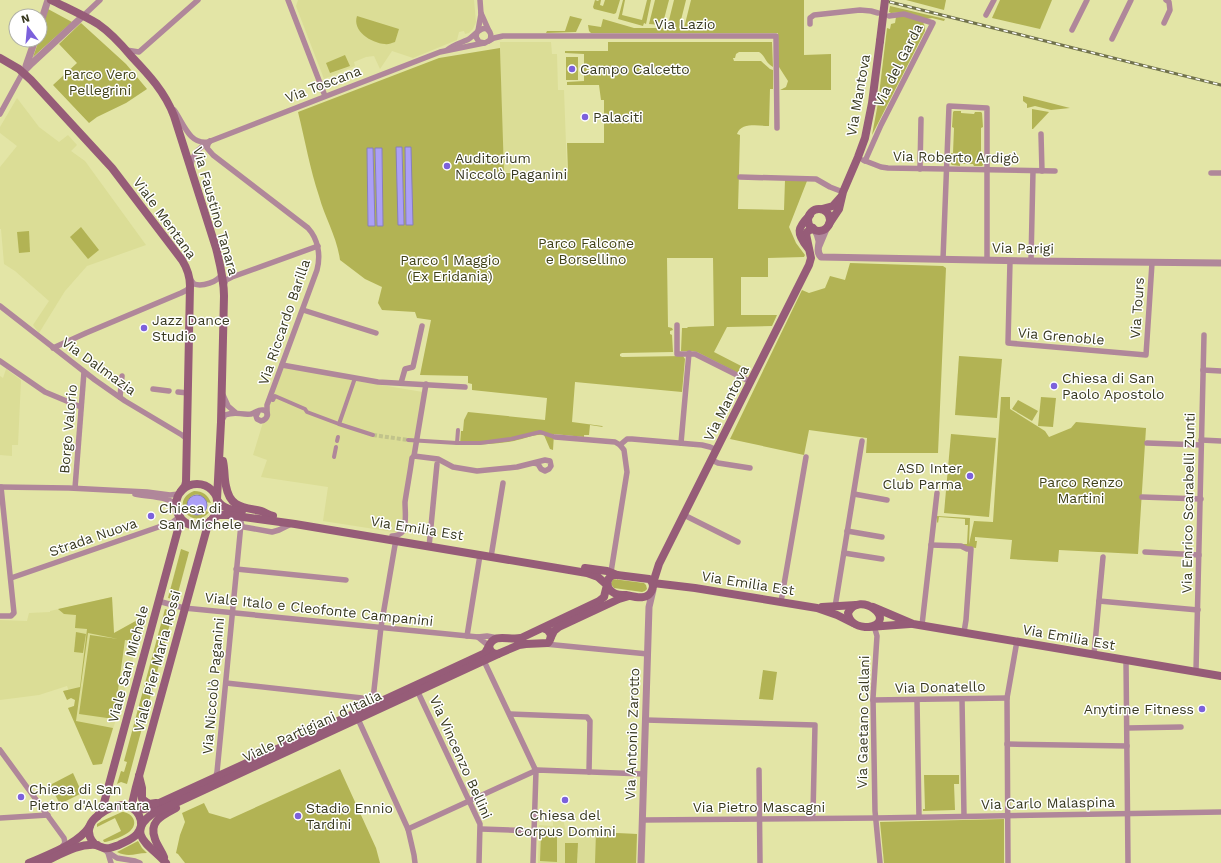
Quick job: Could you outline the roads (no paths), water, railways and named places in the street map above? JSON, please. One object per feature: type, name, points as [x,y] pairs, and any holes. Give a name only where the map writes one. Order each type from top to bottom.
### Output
[{"type":"main road","name":"Via Faustino Tanara","points":[[51,0],[83,16],[104,29],[126,50],[151,78],[165,96],[174,116],[216,248],[224,285],[221,422],[217,499]]},
{"type":"main road","name":"Via Mantova","points":[[644,578],[652,573],[659,564],[809,265],[811,258],[806,234],[814,229],[809,222],[810,214],[815,210],[833,206],[843,193],[862,159],[871,108],[885,0]]},
{"type":"main road","name":"Viale Mentana","points":[[0,58],[23,72],[112,168],[182,260],[187,269],[190,281],[186,483],[180,493]]},
{"type":"main road","name":"Via Mantova","points":[[828,225],[839,209],[843,193]]},
{"type":"main road","points":[[814,229],[821,230],[828,225],[829,216],[826,211],[822,209]]},
{"type":"main road","points":[[810,214],[800,227],[799,235],[802,242],[810,252]]},
{"type":"main road","points":[[220,450],[224,465],[226,487],[231,500],[241,507],[263,512],[272,516]]},
{"type":"main road","points":[[200,484],[210,488],[217,499],[217,510],[211,520],[201,525],[188,524],[179,516],[176,504],[180,493],[190,485],[200,484]]},
{"type":"main road","name":"Via Emilia Est","points":[[217,499],[222,505],[229,509],[392,536],[480,555],[491,555],[589,573],[598,577],[614,593],[633,597]]},
{"type":"main road","name":"Via Emilia Est","points":[[211,520],[222,515],[232,515],[400,542],[614,573],[649,579],[653,586],[674,586],[817,608],[837,615],[860,626],[922,625],[1221,676]]},
{"type":"main road","name":"Viale San Michele","points":[[98,816],[104,801],[180,522],[179,516]]},
{"type":"main road","name":"Viale Pier Maria Rossi","points":[[133,808],[132,803],[139,775],[184,608],[207,527],[211,520]]},
{"type":"main road","name":"Via Mantova","points":[[653,586],[659,564]]},
{"type":"main road","points":[[659,564],[662,577],[674,586]]},
{"type":"main road","points":[[500,638],[517,639],[527,636],[601,600],[604,595],[608,579],[614,573]]},
{"type":"main road","points":[[544,644],[548,643],[554,631],[559,627],[619,599],[647,596],[650,594],[653,586]]},
{"type":"main road","points":[[853,623],[849,619],[848,613],[851,608],[856,605]]},
{"type":"main road","name":"Via Emilia Est","points":[[817,608],[865,605],[913,624]]},
{"type":"main road","points":[[872,626],[879,623],[880,619],[879,612],[873,607]]},
{"type":"main road","points":[[543,628],[548,630],[551,637]]},
{"type":"main road","name":"Viale Partigiani d'Italia","points":[[141,827],[145,820],[154,813],[359,715],[379,702],[416,689],[485,653],[491,641],[500,638]]},
{"type":"main road","name":"Viale Partigiani d'Italia","points":[[133,808],[142,810],[160,803],[416,689],[519,645],[534,643],[544,644]]},
{"type":"main road","points":[[489,646],[494,654],[498,654]]},
{"type":"main road","points":[[139,775],[142,788],[142,798],[149,804],[160,803]]},
{"type":"main road","points":[[166,863],[154,837],[156,822],[160,817],[182,804],[192,795]]},
{"type":"main road","points":[[29,863],[79,837],[86,832],[90,824],[98,816],[120,805],[133,808],[140,816],[140,834],[143,841],[166,863]]},
{"type":"main road","points":[[90,824],[90,837],[93,842],[101,848]]},
{"type":"main road","points":[[42,863],[78,847],[87,845],[101,848],[112,848],[137,835],[141,827]]},
{"type":"street","points":[[23,72],[100,0]]},
{"type":"street","points":[[126,50],[139,52],[198,0]]},
{"type":"street","points":[[288,0],[325,96]]},
{"type":"street","points":[[480,0],[481,13],[476,36],[478,40],[486,42],[491,36],[481,13]]},
{"type":"street","points":[[986,15],[994,0]]},
{"type":"street","points":[[1072,30],[1087,0]]},
{"type":"street","points":[[1112,39],[1131,0]]},
{"type":"street","points":[[1164,23],[1170,8],[1169,2],[1166,0]]},
{"type":"street","points":[[810,24],[810,17],[816,14],[860,10],[878,13]]},
{"type":"street","name":"Via del Garda","points":[[862,159],[880,129],[933,23],[904,14],[889,16]]},
{"type":"street","points":[[478,31],[484,28],[489,31]]},
{"type":"street","name":"Via Toscana","points":[[197,140],[203,142],[210,141],[445,50],[451,46],[470,39],[478,31]]},
{"type":"street","name":"Via Lazio","points":[[489,31],[503,36]]},
{"type":"street","name":"Via Lazio","points":[[486,42],[492,38],[503,36],[776,36],[776,128]]},
{"type":"street","name":"Via Toscana","points":[[445,50],[453,50],[486,42]]},
{"type":"street","points":[[0,114],[29,61],[33,48]]},
{"type":"street","points":[[165,96],[187,132],[192,137],[215,157],[308,228],[312,232],[318,246],[230,278],[224,285]]},
{"type":"street","points":[[943,259],[949,106],[987,108],[987,260]]},
{"type":"street","points":[[920,169],[921,120]]},
{"type":"street","points":[[1041,134],[1042,171]]},
{"type":"street","points":[[209,151],[207,146],[210,141]]},
{"type":"street","name":"Via Toscana","points":[[192,173],[191,163],[193,155],[210,141]]},
{"type":"street","name":"Via Roberto Ardigò","points":[[862,159],[886,168],[1055,171]]},
{"type":"street","points":[[1031,261],[1033,170]]},
{"type":"street","points":[[1211,173],[1221,173]]},
{"type":"street","points":[[740,176],[816,180],[843,193]]},
{"type":"street","points":[[818,248],[828,225]]},
{"type":"street","points":[[814,229],[819,240],[819,256],[825,257]]},
{"type":"street","name":"Via Riccardo Barilla","points":[[267,414],[268,402],[318,266],[318,246]]},
{"type":"street","name":"Via Parigi","points":[[809,265],[825,257],[1221,263]]},
{"type":"street","name":"Via Grenoble","points":[[1010,260],[1008,343],[1146,355]]},
{"type":"street","name":"Via Tours","points":[[1146,355],[1152,263]]},
{"type":"street","points":[[53,348],[86,332],[181,293],[188,289],[190,281],[194,284],[201,285],[218,279],[221,276],[222,271]]},
{"type":"street","name":"Via Dalmazia","points":[[0,306],[84,372],[120,397],[185,437],[186,441]]},
{"type":"street","points":[[302,310],[376,333]]},
{"type":"street","points":[[677,325],[677,354],[698,355],[751,382]]},
{"type":"street","points":[[401,383],[405,369],[413,367],[422,326]]},
{"type":"street","name":"Via Enrico Scarabelli Zunti","points":[[1196,672],[1204,335]]},
{"type":"street","points":[[680,443],[689,354]]},
{"type":"street","points":[[0,361],[45,392],[81,407]]},
{"type":"street","points":[[282,365],[384,382],[465,387]]},
{"type":"street","points":[[1203,370],[1221,371]]},
{"type":"street","name":"Borgo Valorio","points":[[75,488],[84,372]]},
{"type":"street","points":[[120,397],[122,376]]},
{"type":"street","points":[[338,424],[355,378]]},
{"type":"street","points":[[392,536],[398,535],[403,530],[406,520],[405,503],[426,384]]},
{"type":"street","points":[[153,389],[169,391]]},
{"type":"street","points":[[222,390],[228,406],[235,412]]},
{"type":"street","points":[[178,392],[188,393]]},
{"type":"street","points":[[268,402],[273,400],[275,396],[305,409],[307,412],[373,435]]},
{"type":"street","name":"Via Riccardo Barilla","points":[[259,411],[268,402]]},
{"type":"street","points":[[257,419],[256,415],[259,411]]},
{"type":"street","points":[[221,422],[224,415],[235,412],[249,414],[260,421],[264,421],[267,417],[267,414],[264,411],[249,414]]},
{"type":"street","points":[[457,443],[458,430]]},
{"type":"street","points":[[408,440],[457,443],[496,442],[540,432],[555,437],[612,441],[620,445],[625,454],[628,472],[614,573]]},
{"type":"street","points":[[620,445],[630,438],[706,446],[717,450]]},
{"type":"street","points":[[835,607],[862,441]]},
{"type":"street","points":[[1147,444],[1221,441]]},
{"type":"street","points":[[334,457],[336,447]]},
{"type":"street","points":[[414,456],[438,458],[453,467],[477,472],[534,463]]},
{"type":"street","points":[[781,602],[806,457]]},
{"type":"street","points":[[712,460],[718,463],[750,468]]},
{"type":"street","points":[[429,545],[436,464]]},
{"type":"street","points":[[491,555],[503,483]]},
{"type":"street","points":[[0,616],[11,616],[14,613],[1,487],[75,488],[147,492],[170,495],[180,493]]},
{"type":"street","points":[[117,490],[166,499],[176,504]]},
{"type":"street","points":[[854,494],[887,500]]},
{"type":"street","points":[[922,625],[937,494]]},
{"type":"street","points":[[1142,497],[1201,499]]},
{"type":"street","points":[[232,515],[238,518],[244,527],[272,532],[295,524]]},
{"type":"street","points":[[684,515],[738,542]]},
{"type":"street","name":"Strada Nuova","points":[[11,578],[173,522],[179,516]]},
{"type":"street","name":"Via Niccolò Paganini","points":[[215,778],[217,772],[241,524]]},
{"type":"street","points":[[847,531],[882,537]]},
{"type":"street","points":[[379,702],[373,699],[373,695],[381,627],[395,545],[396,542],[400,542]]},
{"type":"street","points":[[931,545],[961,546],[971,549],[967,617],[964,632]]},
{"type":"street","points":[[1145,552],[1199,555]]},
{"type":"street","points":[[844,553],[882,559]]},
{"type":"street","points":[[467,636],[480,555]]},
{"type":"street","points":[[1094,654],[1102,557]]},
{"type":"street","points":[[236,569],[346,580]]},
{"type":"street","name":"Via Antonio Zarotto","points":[[641,863],[644,774],[649,720],[649,606],[653,586]]},
{"type":"street","points":[[633,597],[642,599],[649,606]]},
{"type":"street","name":"Viale Italo e Cleofonte Campanini","points":[[158,601],[184,608],[500,638]]},
{"type":"street","points":[[1099,601],[1198,610]]},
{"type":"street","name":"Via Gaetano Callani","points":[[872,626],[877,636],[873,700],[874,811],[880,863]]},
{"type":"street","points":[[478,637],[489,646]]},
{"type":"street","points":[[551,637],[558,645]]},
{"type":"street","points":[[1008,863],[1007,698],[1017,641]]},
{"type":"street","points":[[544,644],[648,654]]},
{"type":"street","points":[[1126,660],[1128,863]]},
{"type":"street","points":[[484,661],[536,772],[533,863]]},
{"type":"street","points":[[226,683],[368,699],[373,695]]},
{"type":"street","name":"Via Vincenzo Bellini","points":[[416,689],[480,824],[479,863]]},
{"type":"street","points":[[362,698],[359,715],[408,829],[415,863]]},
{"type":"street","name":"Via Donatello","points":[[873,700],[1007,698]]},
{"type":"street","points":[[962,699],[964,816]]},
{"type":"street","points":[[917,700],[919,817]]},
{"type":"street","points":[[510,714],[587,717],[590,721],[588,772]]},
{"type":"street","points":[[649,720],[816,725],[813,814],[810,818]]},
{"type":"street","points":[[1127,728],[1181,727]]},
{"type":"street","points":[[1007,744],[1127,746]]},
{"type":"street","points":[[0,750],[65,840],[65,844],[60,848]]},
{"type":"street","points":[[408,829],[536,772],[537,770],[644,774]]},
{"type":"street","points":[[759,770],[760,863]]},
{"type":"street","name":"Via Carlo Malaspina","points":[[876,818],[1221,812]]},
{"type":"street","points":[[0,818],[48,815]]},
{"type":"street","name":"Via Pietro Mascagni","points":[[643,820],[876,818]]},
{"type":"street","points":[[480,829],[534,831]]},
{"type":"street","points":[[101,848],[109,856],[111,863]]},
{"type":"street","points":[[101,848],[117,858],[140,863]]},
{"type":"tunnel","points":[[373,435],[408,440]]},
{"type":"railway","points":[[890,2],[1221,85]]},
{"type":"place","name":"Campo Calcetto","points":[[572,69]]},
{"type":"place","name":"Palaciti","points":[[585,117]]},
{"type":"place","name":"Auditorium Niccolò Paganini","points":[[447,166]]},
{"type":"place","name":"Jazz Dance Studio","points":[[144,328]]},
{"type":"place","name":"Chiesa di San Paolo Apostolo","points":[[1054,386]]},
{"type":"place","name":"ASD Inter Club Parma","points":[[970,476]]},
{"type":"place","name":"Chiesa di San Michele","points":[[151,516]]},
{"type":"place","name":"Anytime Fitness","points":[[1202,709]]},
{"type":"place","name":"Chiesa di San Pietro d'Alcantara","points":[[21,797]]},
{"type":"place","name":"Chiesa del Corpus Domini","points":[[565,800]]},
{"type":"place","name":"Stadio Ennio Tardini","points":[[298,816]]},
{"type":"park label","name":"Parco Vero Pellegrini","points":[[100,82]]},
{"type":"park label","name":"Parco Falcone e Borsellino","points":[[586,252]]},
{"type":"park label","name":"Parco 1 Maggio (Ex Eridania)","points":[[450,268]]},
{"type":"park label","name":"Parco Renzo Martini","points":[[1081,490]]}]
